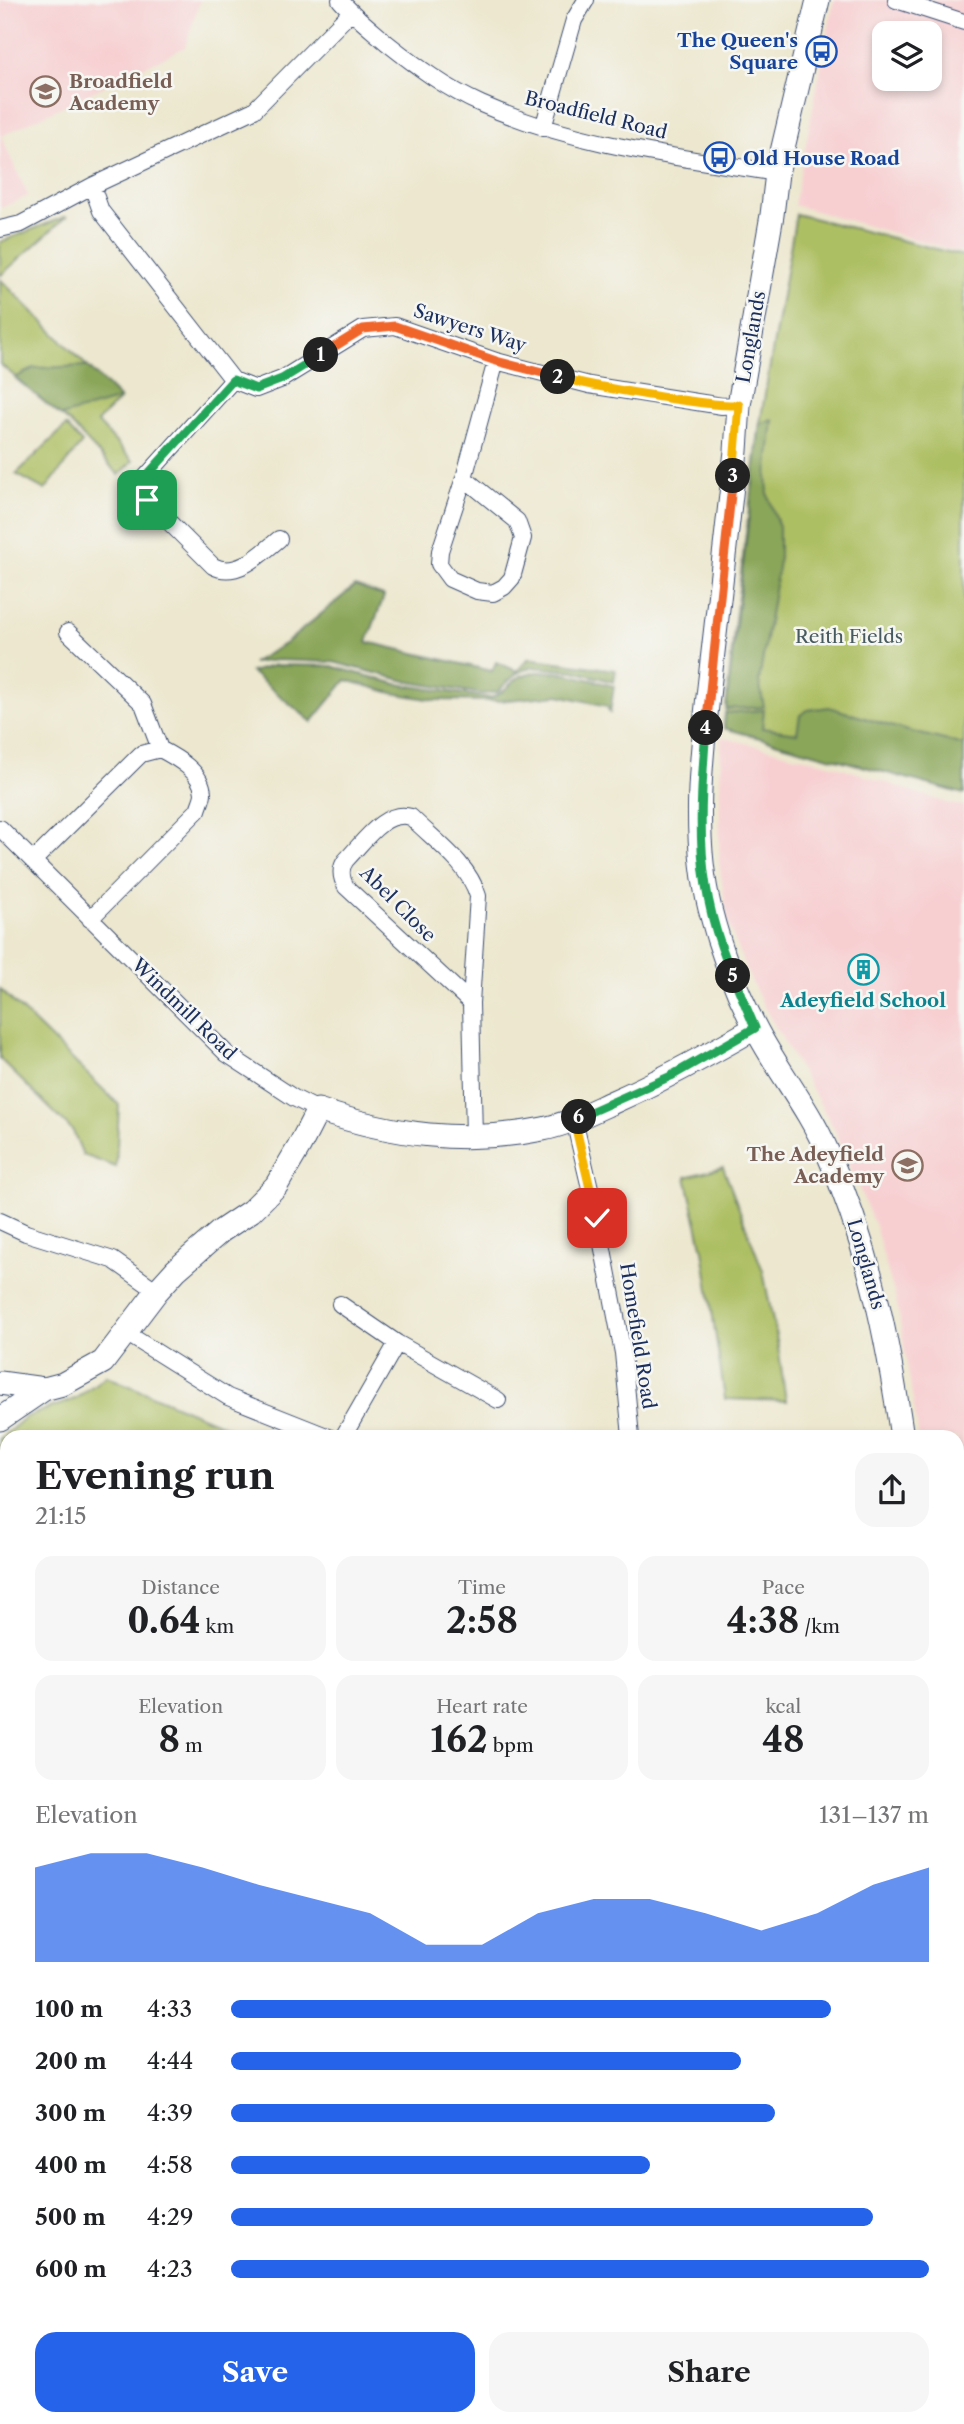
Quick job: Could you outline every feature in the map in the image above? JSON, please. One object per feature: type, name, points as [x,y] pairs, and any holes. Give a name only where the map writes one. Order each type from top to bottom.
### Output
[{"type":"street","points":[[543,128],[574,20],[586,0]]},
{"type":"street","name":"Longlands","points":[[818,0],[776,173],[772,215],[739,405],[707,705],[700,832],[701,862],[710,909],[724,957],[755,1028],[826,1149],[863,1243],[892,1367],[901,1430]]},
{"type":"street","points":[[896,0],[964,22]]},
{"type":"street","name":"Broadfield Road","points":[[0,229],[21,223],[92,186],[254,110],[345,6],[416,66],[479,103],[543,128],[667,156],[776,173]]},
{"type":"street","points":[[92,186],[101,211],[233,380],[142,481],[147,500],[219,570],[247,565],[279,539]]},
{"type":"street","name":"Sawyers Way","points":[[233,380],[256,389],[282,379],[363,329],[395,326],[496,361],[589,385],[722,406],[739,405]]},
{"type":"street","points":[[464,478],[517,521],[523,538],[512,578],[504,587],[493,593],[477,591],[450,579],[439,564],[440,551],[464,478],[496,361]]},
{"type":"street","points":[[68,632],[143,704],[160,749],[180,760],[196,776],[203,794],[198,810],[90,919]]},
{"type":"street","points":[[33,861],[141,754],[160,749]]},
{"type":"street","name":"Abel Close","points":[[471,1003],[346,887],[342,879],[342,865],[345,860],[383,822],[393,816],[411,817],[466,870],[478,896],[471,1003],[474,1137]]},
{"type":"street","name":"Windmill Road","points":[[0,828],[227,1054],[317,1110],[401,1133],[449,1138],[500,1136],[545,1129],[574,1120],[671,1076],[755,1028]]},
{"type":"street","points":[[0,1419],[44,1389],[63,1384],[103,1362],[176,1270],[221,1231],[251,1210],[276,1186],[317,1110]]},
{"type":"street","name":"Homefield Road","points":[[574,1120],[597,1218],[623,1353],[630,1430]]},
{"type":"street","points":[[0,1221],[26,1233],[113,1260],[157,1291]]},
{"type":"street","points":[[340,1304],[397,1343],[498,1400]]},
{"type":"street","points":[[126,1333],[228,1397],[311,1430]]},
{"type":"street","points":[[347,1430],[397,1343]]},
{"type":"street","points":[[0,1383],[44,1389]]},
{"type":"shaded area","name":"Broadfield Academy","points":[[0,0],[200,0],[185,47],[1,136],[28,196],[0,208]]},
{"type":"shaded area","points":[[834,0],[964,0],[964,253],[794,205]]},
{"type":"shaded area","name":"The Adeyfield Academy","points":[[721,737],[833,765],[950,804],[964,806],[964,1430],[918,1430],[897,1303],[875,1226],[834,1128],[763,1005],[745,967],[728,922],[719,861]]},
{"type":"green space","name":"Reith Fields","points":[[796,214],[964,256],[964,794],[724,728],[760,423]]},
{"type":"green space","points":[[67,216],[0,276],[0,242]]},
{"type":"green space","points":[[0,279],[120,399],[97,422],[133,461],[119,475],[70,423],[0,364]]},
{"type":"green space","points":[[87,366],[120,399],[61,416],[15,378],[34,368]]},
{"type":"green space","points":[[773,420],[767,476],[768,495],[779,527],[779,561],[759,681],[764,707],[726,709],[760,423]]},
{"type":"green space","points":[[66,426],[82,443],[45,490],[16,474]]},
{"type":"green space","points":[[355,586],[384,596],[367,642],[492,671],[496,662],[517,671],[529,658],[616,670],[614,682],[574,671],[532,667],[517,673],[497,692],[483,694],[410,682],[333,662],[277,660],[252,663],[286,643]]},
{"type":"green space","points":[[275,665],[331,666],[397,684],[490,698],[521,676],[531,673],[567,674],[614,686],[610,714],[607,706],[559,695],[498,701],[434,700],[392,693],[346,680],[312,722],[251,672]]},
{"type":"green space","points":[[829,707],[964,745],[964,794],[724,728],[725,713],[764,710],[762,728],[797,733],[800,715],[808,710]]},
{"type":"green space","points":[[0,989],[119,1105],[116,1167],[83,1155],[73,1131],[0,1059]]},
{"type":"green space","points":[[723,1167],[763,1271],[786,1401],[725,1399],[703,1250],[686,1177]]},
{"type":"green space","points":[[106,1376],[234,1430],[11,1430],[26,1417],[75,1399]]},
{"type":"place","name":"The Queen's Square","points":[[821,51]]},
{"type":"place","name":"Broadfield Academy","points":[[46,92]]},
{"type":"place","name":"Old House Road","points":[[720,158]]},
{"type":"place","name":"Adeyfield School","points":[[863,969]]},
{"type":"place","name":"The Adeyfield Academy","points":[[907,1165]]},
{"type":"route","points":[[147,500],[142,481],[233,380],[256,389],[282,379],[363,329],[395,326],[496,361],[589,385],[722,406],[739,405],[708,694],[700,832],[701,862],[710,909],[724,957],[755,1028],[671,1076],[574,1120],[597,1218]]}]
